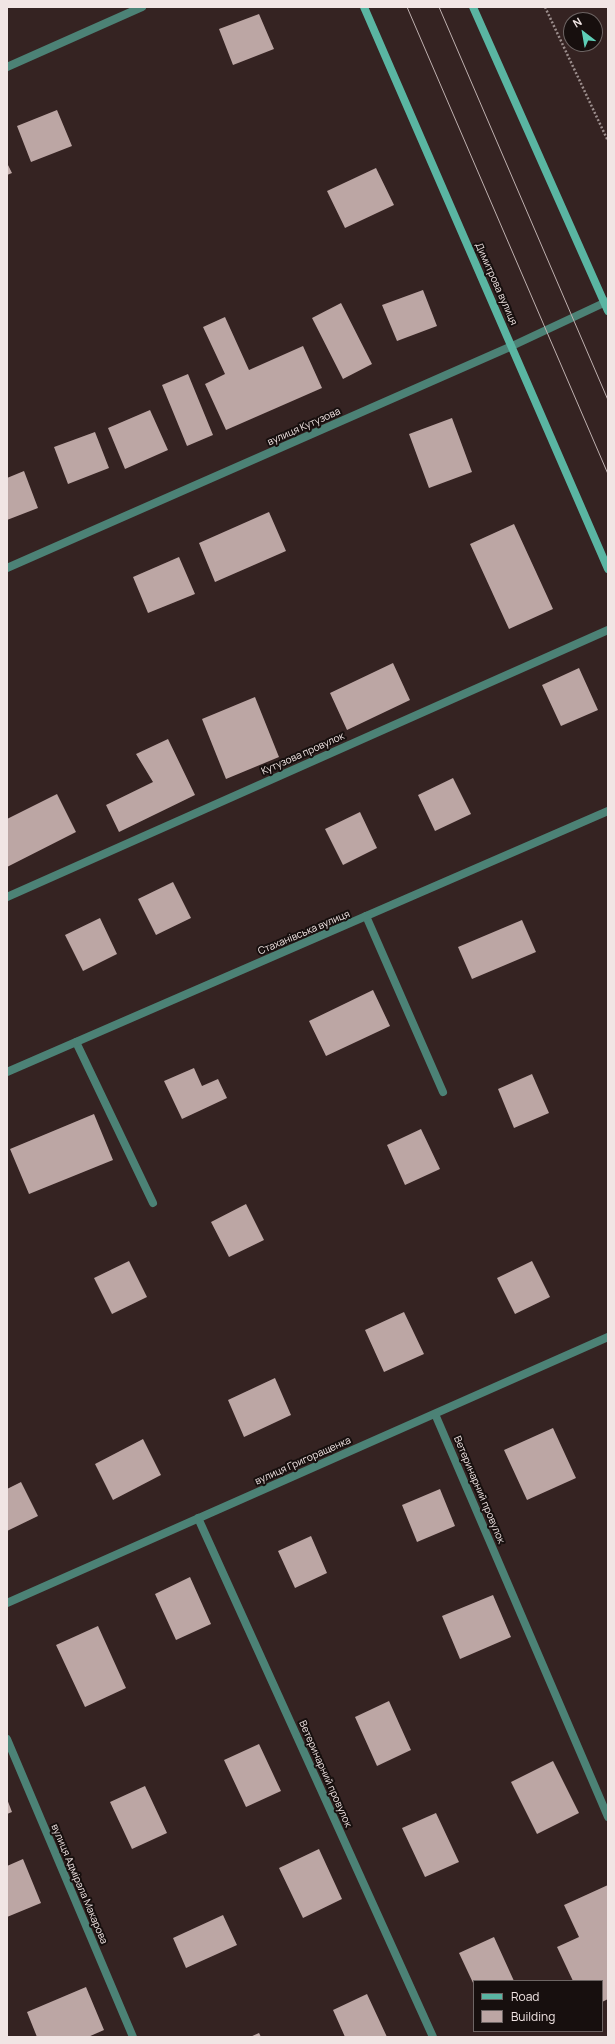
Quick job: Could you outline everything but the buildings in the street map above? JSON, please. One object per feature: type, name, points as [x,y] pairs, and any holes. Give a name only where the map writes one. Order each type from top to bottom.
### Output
[{"type":"street","points":[[7,67],[142,7]]},
{"type":"street","name":"Димитрова вулиця","points":[[364,7],[608,570]]},
{"type":"street","points":[[473,7],[606,302],[608,311]]},
{"type":"street","name":"вулиця Кутузова","points":[[7,568],[512,346],[606,302]]},
{"type":"street","name":"Кутузова провулок","points":[[7,897],[608,630]]},
{"type":"street","name":"Стаханівська вулиця","points":[[7,1072],[608,811]]},
{"type":"street","points":[[366,916],[444,1092]]},
{"type":"street","points":[[76,1042],[153,1203]]},
{"type":"street","name":"вулиця Григоращенка","points":[[7,1603],[608,1337]]},
{"type":"street","name":"Ветеринарний провулок","points":[[435,1414],[608,1817]]},
{"type":"street","name":"Ветеринарний провулок","points":[[198,1518],[433,2037]]},
{"type":"street","name":"вулиця Адмірала Макарова","points":[[7,1739],[133,2037]]},
{"type":"path","points":[[545,7],[608,142]]},
{"type":"tram line","points":[[407,7],[608,474]]},
{"type":"tram line","points":[[439,7],[608,400]]}]
